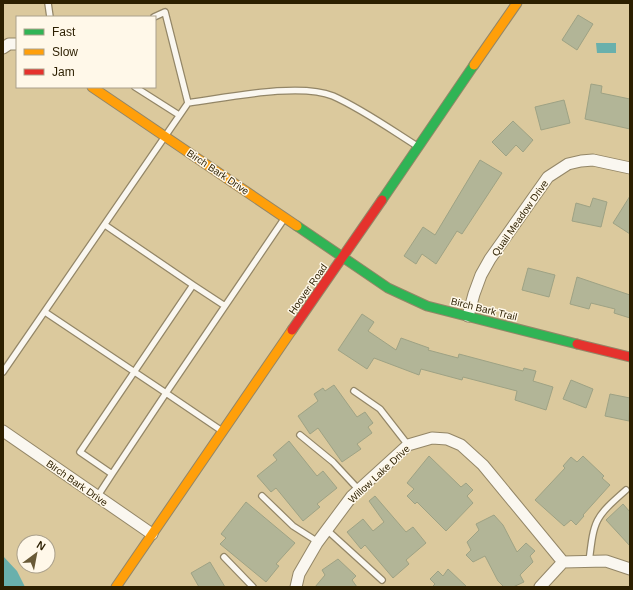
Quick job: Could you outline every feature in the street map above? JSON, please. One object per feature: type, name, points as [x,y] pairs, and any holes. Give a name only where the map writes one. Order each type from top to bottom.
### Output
[{"type":"main road","name":"Hoover Road","points":[[116,587],[419,148],[517,3]]},
{"type":"main road","name":"Birch Bark Drive","points":[[93,88],[343,257]]},
{"type":"main road","name":"Birch Bark Trail","points":[[343,257],[388,288],[427,306],[630,357]]},
{"type":"street","points":[[3,48],[9,44],[16,44]]},
{"type":"street","name":"Quail Meadow Drive","points":[[468,316],[474,294],[487,265],[548,177],[568,164],[581,161],[593,160],[630,168]]},
{"type":"street","name":"Birch Bark Drive","points":[[3,431],[152,534]]},
{"type":"street","name":"Willow Lake Drive","points":[[296,587],[299,574],[318,542],[359,490],[408,445],[432,438],[447,439],[461,445],[483,465],[563,562]]},
{"type":"street","points":[[540,587],[563,562],[606,562],[630,569]]},
{"type":"lane","points":[[48,3],[50,16]]},
{"type":"lane","points":[[156,16],[165,12],[188,103]]},
{"type":"lane","points":[[137,88],[178,115]]},
{"type":"lane","points":[[3,372],[166,137],[178,115],[188,103],[291,90],[310,90],[332,96],[419,148]]},
{"type":"lane","points":[[97,497],[285,218]]},
{"type":"lane","points":[[104,225],[225,306]]},
{"type":"lane","points":[[112,474],[80,452],[193,285]]},
{"type":"lane","points":[[45,312],[223,432]]},
{"type":"lane","points":[[354,392],[380,409],[408,445]]},
{"type":"lane","points":[[300,435],[333,462],[359,490]]},
{"type":"lane","points":[[589,562],[593,527],[599,515],[626,490]]},
{"type":"lane","points":[[262,496],[293,526],[318,542]]},
{"type":"lane","points":[[327,530],[382,580]]},
{"type":"lane","points":[[224,557],[253,587]]},
{"type":"water","points":[[596,43],[616,43],[616,53],[597,53]]},
{"type":"water","points":[[3,556],[16,570],[16,574],[18,574],[25,587],[3,587]]},
{"type":"building","points":[[578,15],[593,24],[577,50],[562,40]]},
{"type":"building","points":[[591,84],[602,86],[601,93],[630,99],[630,129],[585,119]]},
{"type":"building","points":[[564,100],[570,123],[541,130],[535,107]]},
{"type":"building","points":[[513,121],[533,140],[523,152],[516,145],[506,156],[492,142]]},
{"type":"building","points":[[480,160],[502,173],[462,234],[457,231],[436,264],[422,254],[416,264],[404,256],[423,227],[435,235]]},
{"type":"building","points":[[630,196],[630,234],[613,223]]},
{"type":"building","points":[[593,198],[607,202],[601,227],[572,221],[576,203],[590,207]]},
{"type":"building","points":[[528,268],[555,275],[549,297],[522,290]]},
{"type":"building","points":[[577,277],[630,295],[630,318],[614,313],[615,309],[591,303],[589,309],[570,304]]},
{"type":"building","points":[[362,314],[374,322],[368,331],[396,350],[401,338],[429,348],[428,350],[458,358],[459,354],[523,371],[524,368],[536,371],[533,381],[553,387],[546,410],[515,400],[517,391],[463,377],[462,380],[421,369],[419,375],[374,358],[367,369],[338,350]]},
{"type":"building","points":[[571,380],[593,389],[586,408],[563,399]]},
{"type":"building","points":[[334,385],[357,417],[365,412],[373,423],[368,427],[372,433],[357,444],[361,449],[342,462],[318,428],[310,434],[298,416],[318,401],[314,394],[323,388],[325,391]]},
{"type":"building","points":[[610,394],[630,398],[629,421],[605,416]]},
{"type":"building","points":[[289,441],[317,476],[323,471],[337,488],[317,504],[320,507],[303,521],[276,488],[271,492],[257,476],[277,460],[273,455]]},
{"type":"building","points":[[429,456],[461,487],[466,483],[473,490],[467,496],[473,503],[446,531],[417,502],[415,504],[407,496],[414,489],[407,483]]},
{"type":"building","points":[[583,456],[604,476],[602,478],[610,485],[576,525],[571,520],[564,526],[535,500],[565,468],[563,466],[571,457],[577,462]]},
{"type":"building","points":[[375,496],[406,532],[413,527],[426,543],[406,560],[409,564],[393,578],[365,545],[361,549],[347,532],[363,519],[373,531],[384,522],[369,501]]},
{"type":"building","points":[[246,502],[295,543],[276,564],[279,566],[266,582],[220,544],[226,538],[221,534]]},
{"type":"building","points":[[623,504],[630,512],[630,546],[606,520]]},
{"type":"building","points":[[494,515],[503,525],[517,552],[526,543],[535,551],[530,556],[533,562],[520,575],[524,582],[513,587],[504,587],[498,581],[485,556],[473,562],[466,555],[471,550],[467,542],[479,530],[476,524]]},
{"type":"building","points":[[338,559],[356,576],[352,580],[357,587],[315,587],[325,575],[322,570]]},
{"type":"building","points":[[210,562],[225,587],[199,587],[191,573]]},
{"type":"building","points":[[448,569],[467,587],[432,587],[435,584],[430,579],[438,571],[443,576]]},
{"type":"traffic: fast","points":[[382,200],[474,65]]},
{"type":"traffic: fast","points":[[297,226],[388,288],[427,306],[577,344]]},
{"type":"traffic: slow","points":[[474,65],[517,3]]},
{"type":"traffic: slow","points":[[93,88],[297,226]]},
{"type":"traffic: slow","points":[[116,587],[292,330]]},
{"type":"traffic: jam","points":[[292,330],[382,200]]},
{"type":"traffic: jam","points":[[577,344],[630,357]]}]
